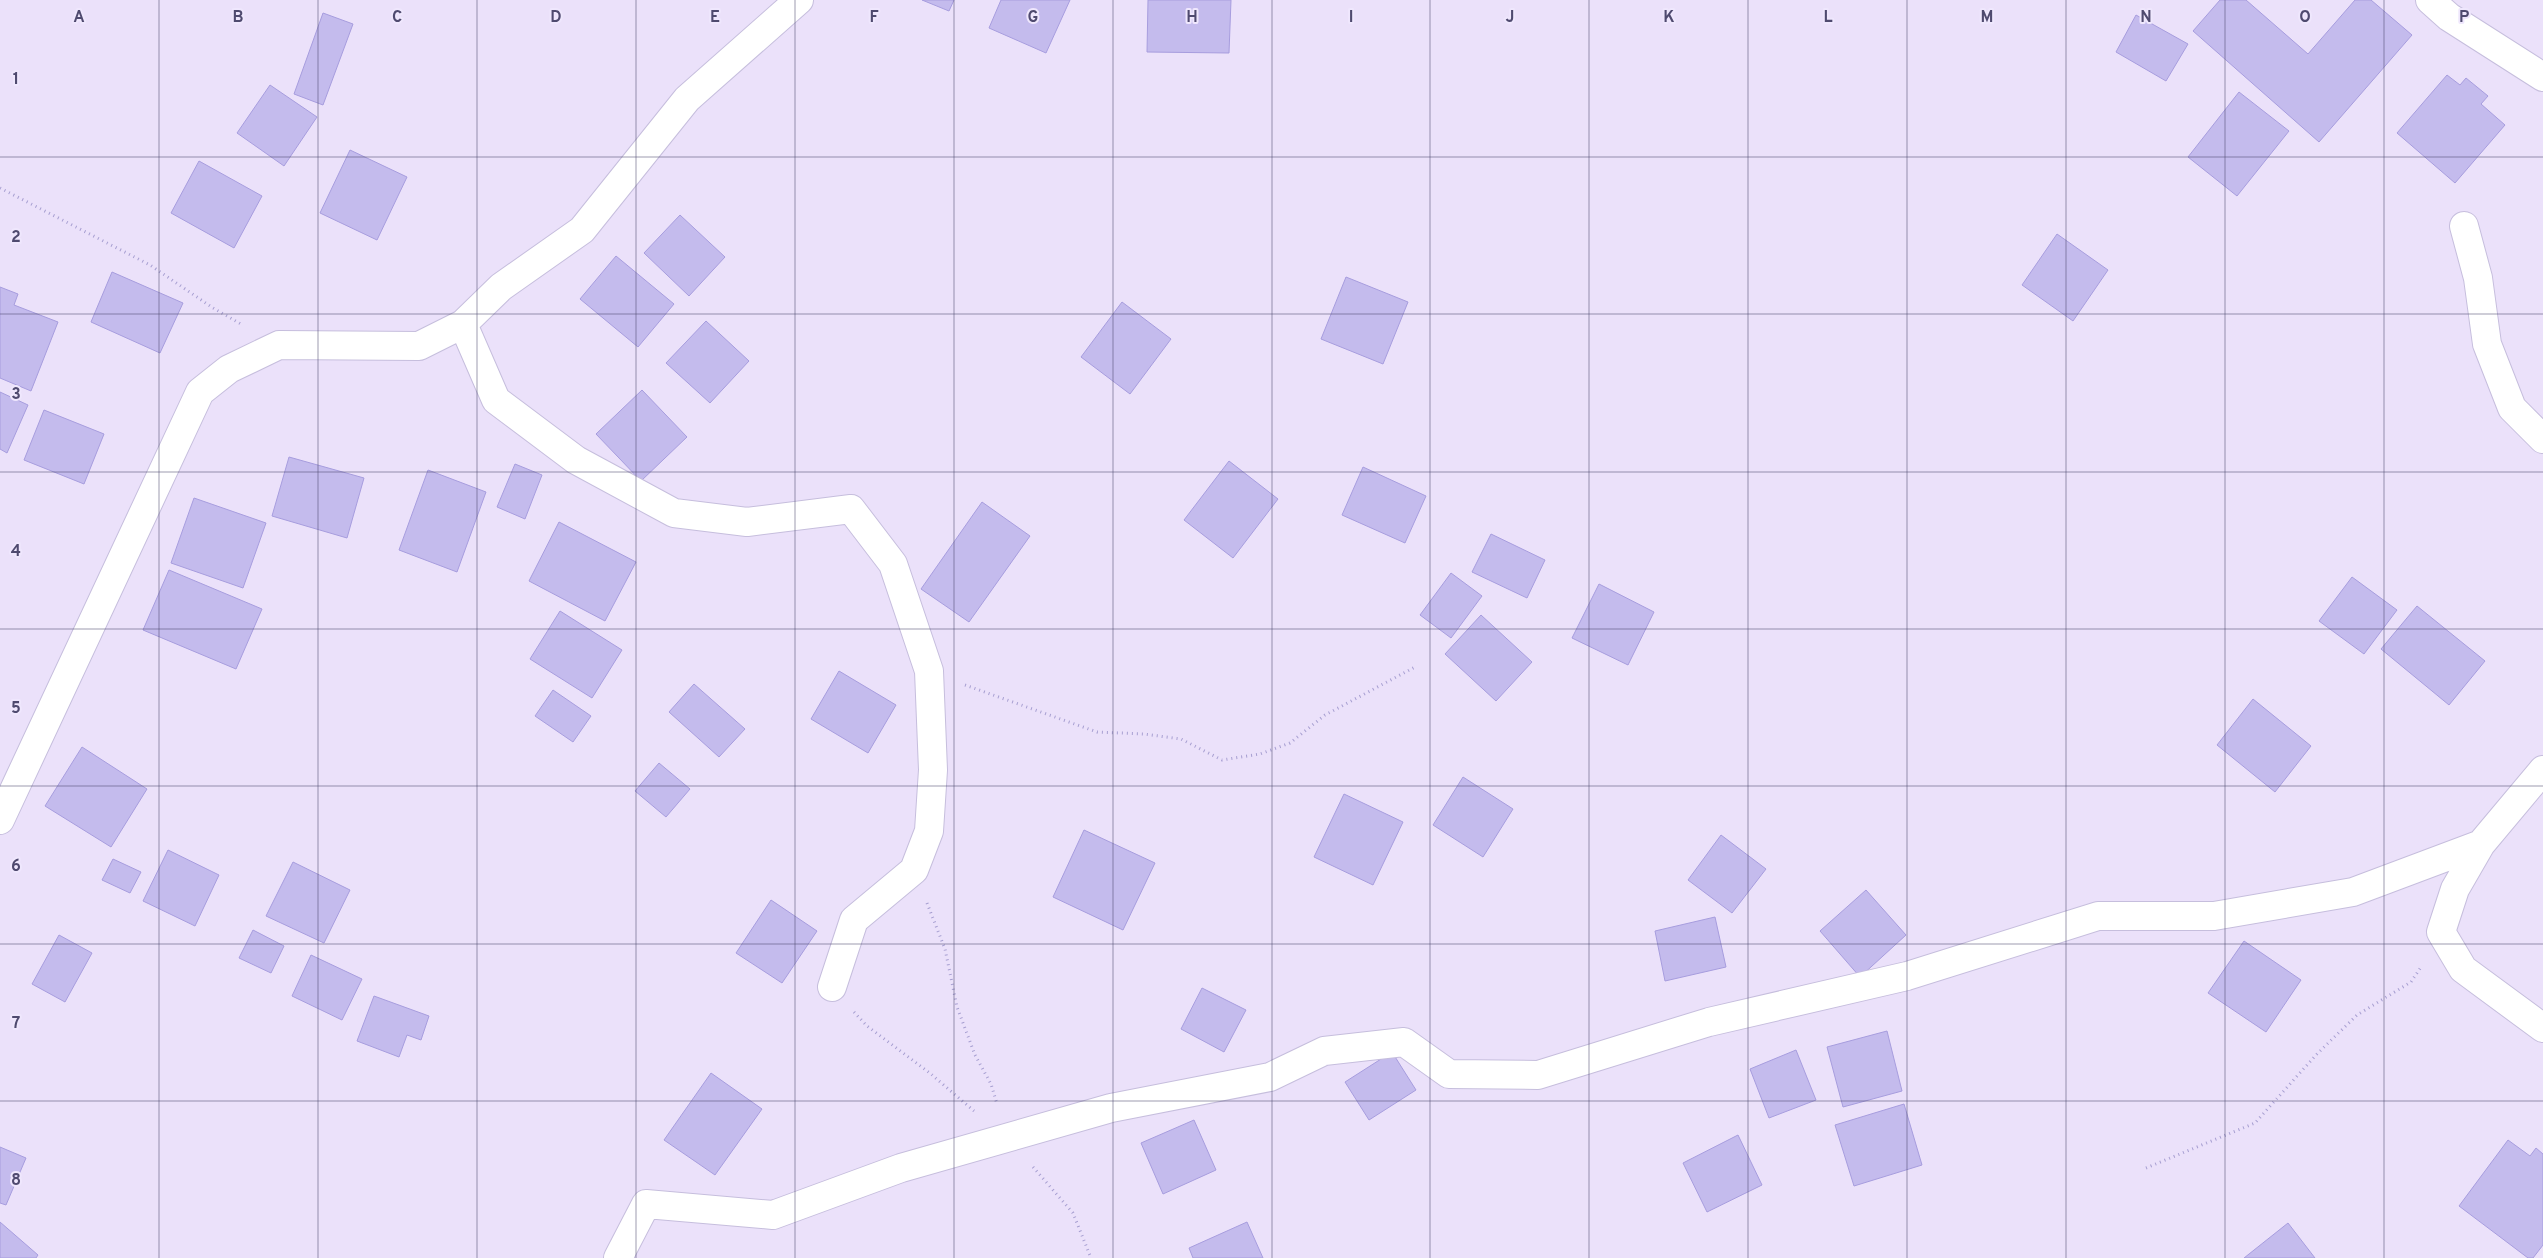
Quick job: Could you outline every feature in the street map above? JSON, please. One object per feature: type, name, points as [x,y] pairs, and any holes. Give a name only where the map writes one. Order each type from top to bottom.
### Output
[{"type":"street","points":[[0,820],[200,392],[229,369],[279,345],[419,346],[463,324],[501,287],[582,230],[687,99],[799,0]]},
{"type":"street","points":[[2430,0],[2449,18],[2543,77]]},
{"type":"street","points":[[2464,226],[2478,278],[2487,344],[2512,408],[2543,439]]},
{"type":"street","points":[[463,324],[496,400],[576,460],[674,513],[748,522],[851,509],[893,564],[929,671],[934,770],[929,832],[914,870],[854,920],[832,987]]},
{"type":"street","points":[[2543,770],[2481,844],[2455,889],[2441,932],[2463,969],[2543,1028]]},
{"type":"street","points":[[618,1258],[646,1204],[773,1215],[901,1168],[1111,1108],[1270,1077],[1324,1051],[1404,1042],[1449,1074],[1538,1075],[1709,1022],[1907,976],[2098,916],[2214,916],[2353,892],[2481,844]]},
{"type":"path","points":[[0,188],[150,265],[213,308],[279,345]]},
{"type":"path","points":[[929,671],[1097,732],[1144,734],[1181,739],[1222,760],[1260,754],[1290,742],[1325,715],[1415,668]]},
{"type":"path","points":[[914,870],[945,949],[958,1006],[975,1055],[991,1084],[1006,1138]]},
{"type":"path","points":[[2146,1168],[2255,1123],[2316,1055],[2357,1015],[2412,982],[2441,932]]},
{"type":"building","points":[[922,0],[954,0],[949,11]]},
{"type":"building","points":[[1001,0],[1070,0],[1046,53],[989,28]]},
{"type":"building","points":[[1148,0],[1231,0],[1229,53],[1147,52]]},
{"type":"building","points":[[2220,0],[2246,0],[2308,54],[2355,0],[2371,0],[2412,35],[2319,142],[2193,31]]},
{"type":"building","points":[[323,13],[353,24],[323,105],[294,94]]},
{"type":"building","points":[[2136,15],[2188,44],[2166,81],[2116,52]]},
{"type":"building","points":[[2447,75],[2460,85],[2466,78],[2488,96],[2481,104],[2505,125],[2455,183],[2397,133]]},
{"type":"building","points":[[270,85],[317,117],[284,166],[237,133]]},
{"type":"building","points":[[2239,92],[2289,131],[2237,196],[2188,157]]},
{"type":"building","points":[[350,150],[407,177],[377,240],[320,213]]},
{"type":"building","points":[[199,161],[262,196],[234,248],[171,213]]},
{"type":"building","points":[[680,215],[725,257],[689,296],[644,253]]},
{"type":"building","points":[[2057,234],[2108,270],[2073,321],[2022,285]]},
{"type":"building","points":[[616,256],[674,304],[638,347],[580,299]]},
{"type":"building","points":[[112,272],[183,303],[160,353],[91,322]]},
{"type":"building","points":[[1346,277],[1408,302],[1383,364],[1321,339]]},
{"type":"building","points":[[0,287],[18,294],[14,305],[58,322],[31,391],[0,378]]},
{"type":"building","points":[[1122,302],[1171,339],[1130,394],[1081,357]]},
{"type":"building","points":[[706,321],[749,361],[710,403],[666,363]]},
{"type":"building","points":[[642,390],[687,437],[641,481],[596,434]]},
{"type":"building","points":[[0,392],[28,405],[7,453],[0,449]]},
{"type":"building","points":[[44,410],[104,434],[84,484],[24,460]]},
{"type":"building","points":[[289,457],[364,478],[347,538],[272,516]]},
{"type":"building","points":[[1229,461],[1278,499],[1233,558],[1184,520]]},
{"type":"building","points":[[515,464],[542,475],[525,519],[497,507]]},
{"type":"building","points":[[1363,467],[1426,496],[1405,543],[1342,515]]},
{"type":"building","points":[[428,470],[486,492],[457,572],[399,550]]},
{"type":"building","points":[[194,498],[266,523],[243,588],[171,563]]},
{"type":"building","points":[[982,502],[1030,536],[969,622],[921,589]]},
{"type":"building","points":[[559,522],[636,562],[605,621],[529,581]]},
{"type":"building","points":[[1491,534],[1545,560],[1527,598],[1472,572]]},
{"type":"building","points":[[169,570],[262,609],[236,669],[143,630]]},
{"type":"building","points":[[1451,573],[1482,596],[1451,638],[1420,615]]},
{"type":"building","points":[[2352,577],[2397,610],[2364,654],[2319,621]]},
{"type":"building","points":[[1599,584],[1654,612],[1628,665],[1572,638]]},
{"type":"building","points":[[2417,606],[2485,661],[2449,705],[2381,649]]},
{"type":"building","points":[[560,611],[622,650],[592,698],[530,659]]},
{"type":"building","points":[[1481,615],[1532,662],[1496,701],[1445,654]]},
{"type":"building","points":[[839,671],[896,705],[868,753],[811,719]]},
{"type":"building","points":[[694,684],[745,729],[719,757],[669,712]]},
{"type":"building","points":[[553,690],[591,716],[573,742],[535,716]]},
{"type":"building","points":[[2253,699],[2311,746],[2275,792],[2217,745]]},
{"type":"building","points":[[82,747],[147,789],[111,847],[45,806]]},
{"type":"building","points":[[659,763],[690,789],[666,817],[635,791]]},
{"type":"building","points":[[1463,777],[1513,809],[1483,857],[1433,825]]},
{"type":"building","points":[[1344,794],[1403,822],[1373,885],[1314,857]]},
{"type":"building","points":[[1084,830],[1155,863],[1123,930],[1053,897]]},
{"type":"building","points":[[1721,835],[1766,869],[1732,913],[1688,880]]},
{"type":"building","points":[[168,850],[219,875],[195,926],[143,901]]},
{"type":"building","points":[[113,859],[141,872],[130,893],[102,880]]},
{"type":"building","points":[[293,862],[350,890],[324,943],[266,916]]},
{"type":"building","points":[[1866,890],[1906,935],[1860,977],[1820,931]]},
{"type":"building","points":[[771,900],[817,931],[782,983],[736,953]]},
{"type":"building","points":[[1715,917],[1726,967],[1665,981],[1655,931]]},
{"type":"building","points":[[253,930],[284,946],[271,973],[239,958]]},
{"type":"building","points":[[59,935],[92,953],[65,1002],[32,984]]},
{"type":"building","points":[[2244,941],[2301,980],[2266,1032],[2208,993]]},
{"type":"building","points":[[311,955],[362,979],[342,1020],[292,996]]},
{"type":"building","points":[[1202,988],[1246,1010],[1224,1052],[1181,1029]]},
{"type":"building","points":[[374,996],[429,1016],[421,1040],[407,1035],[399,1057],[357,1041]]},
{"type":"building","points":[[1887,1031],[1902,1091],[1843,1107],[1827,1047]]},
{"type":"building","points":[[1796,1050],[1816,1100],[1769,1118],[1750,1069]]},
{"type":"building","points":[[1392,1052],[1416,1090],[1369,1120],[1345,1082]]},
{"type":"building","points":[[711,1073],[762,1109],[715,1175],[664,1140]]},
{"type":"building","points":[[1904,1104],[1922,1165],[1854,1186],[1835,1125]]},
{"type":"building","points":[[1194,1120],[1216,1170],[1163,1194],[1141,1143]]},
{"type":"building","points":[[1738,1135],[1762,1185],[1707,1212],[1683,1163]]},
{"type":"building","points":[[2508,1140],[2530,1156],[2536,1148],[2543,1154],[2543,1245],[2533,1258],[2528,1258],[2459,1206]]},
{"type":"building","points":[[0,1147],[26,1158],[6,1205],[0,1203]]},
{"type":"building","points":[[0,1222],[38,1255],[36,1258],[0,1258]]},
{"type":"building","points":[[1247,1222],[1263,1258],[1193,1258],[1189,1248]]},
{"type":"building","points":[[2288,1223],[2315,1258],[2244,1258]]}]
